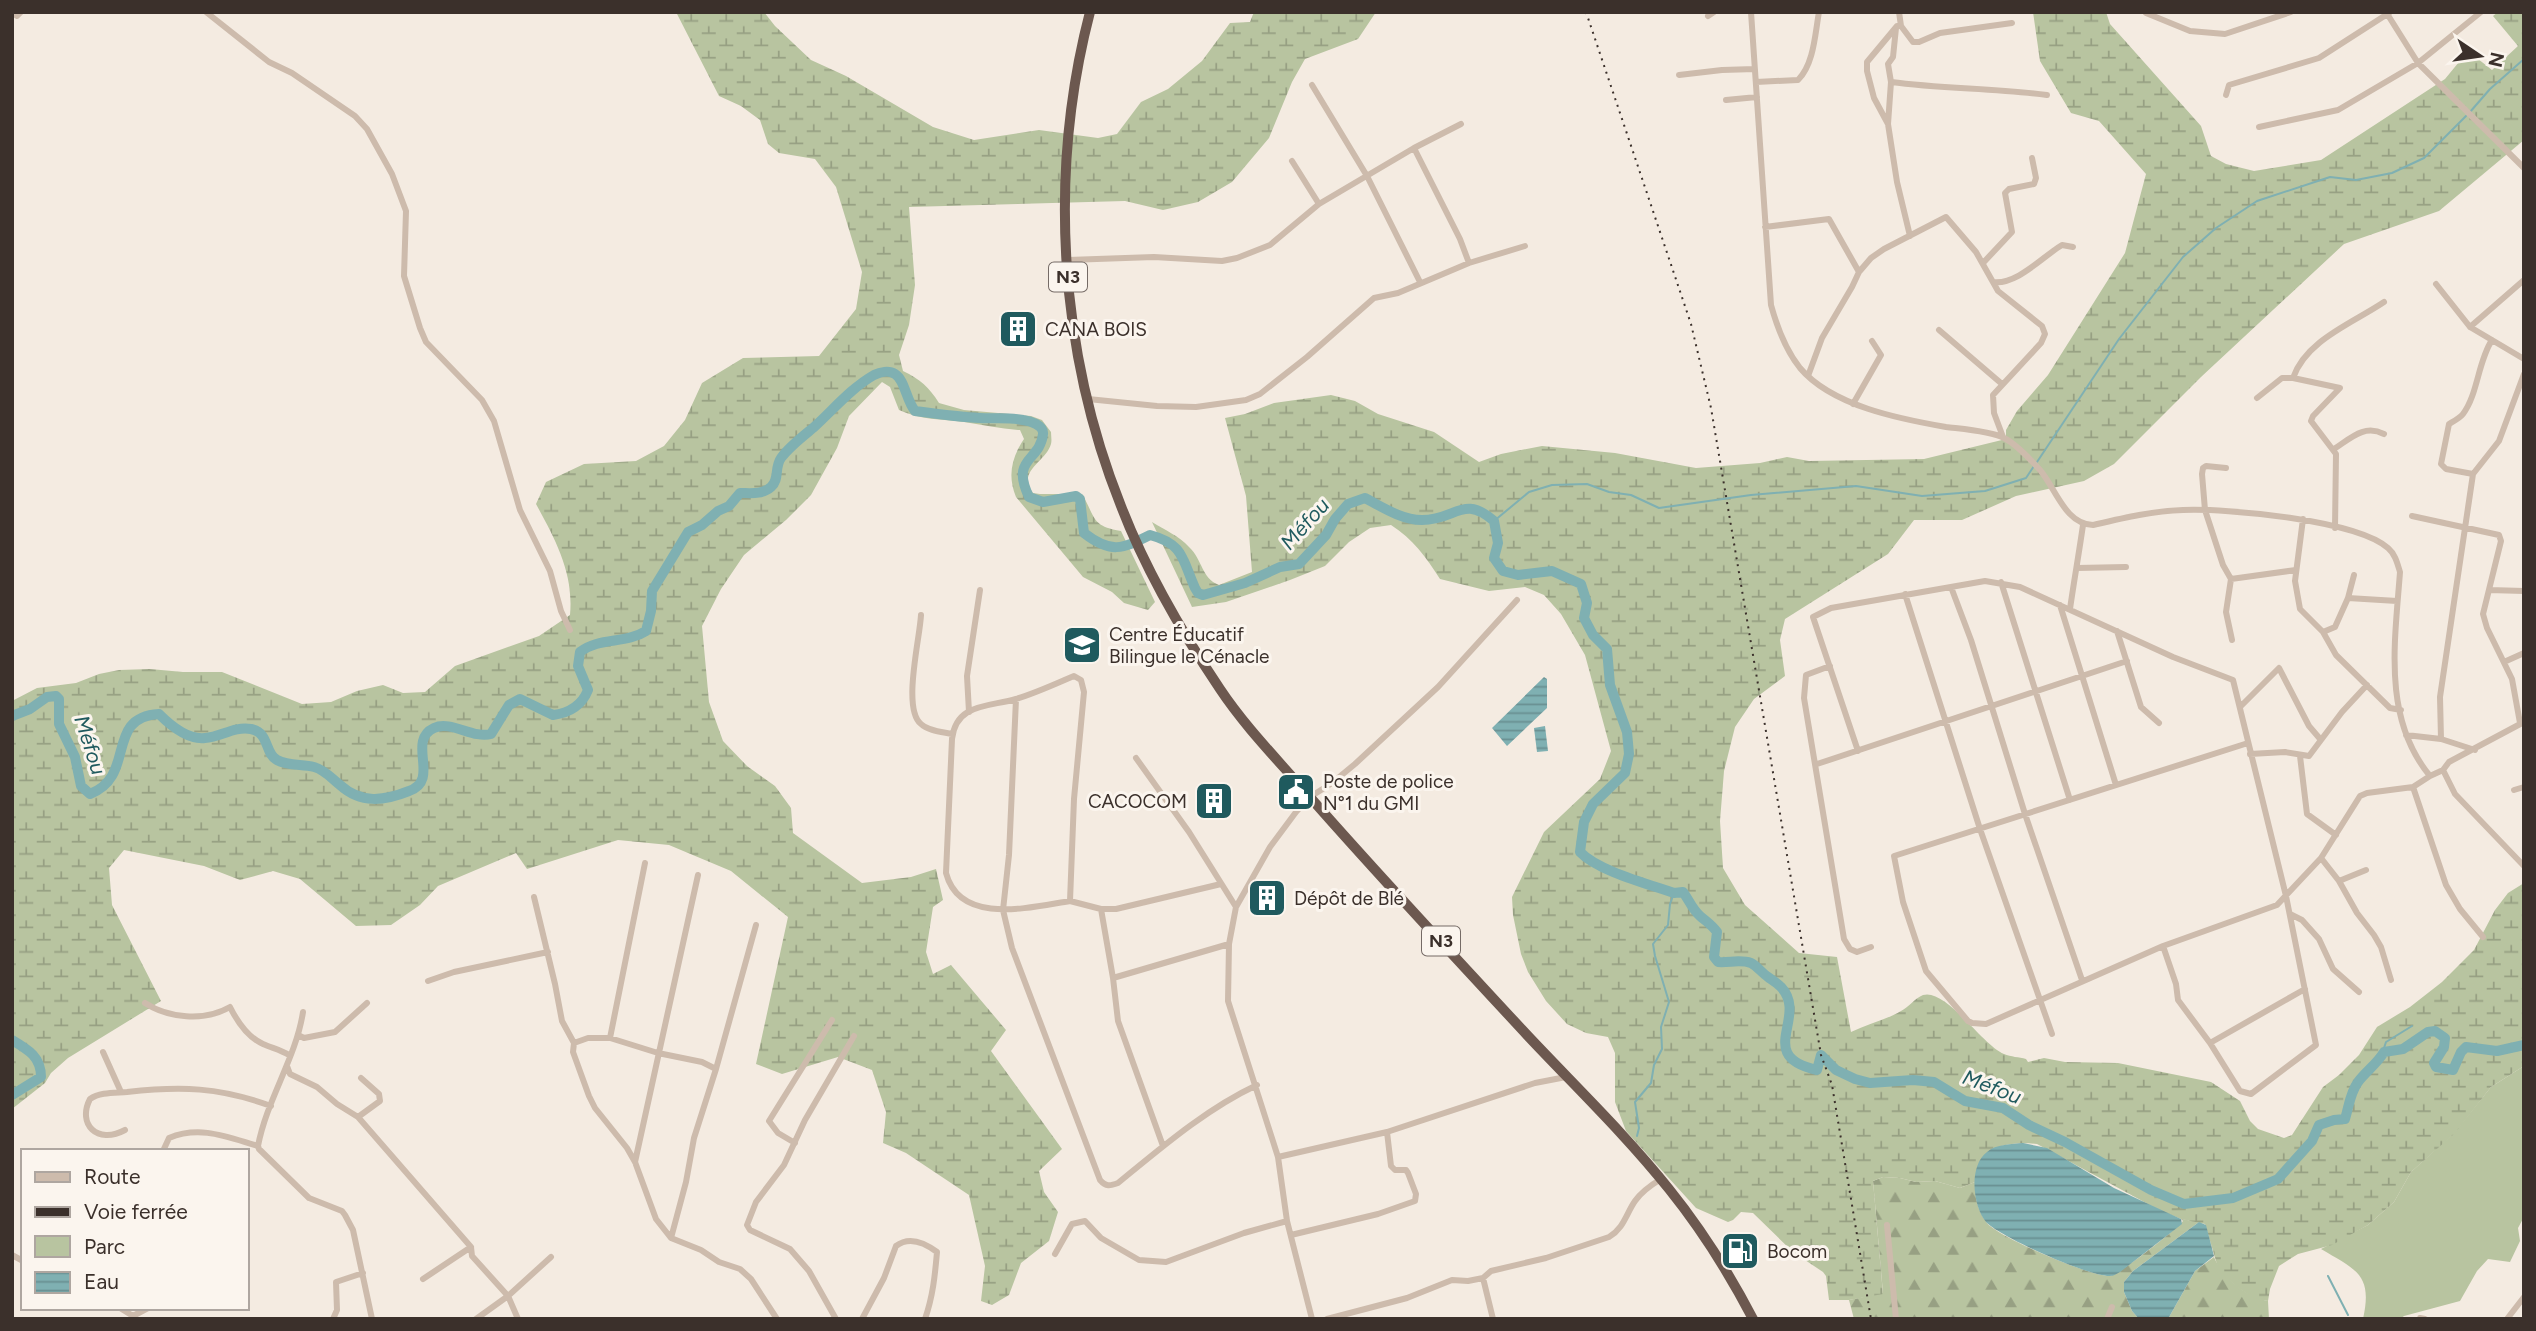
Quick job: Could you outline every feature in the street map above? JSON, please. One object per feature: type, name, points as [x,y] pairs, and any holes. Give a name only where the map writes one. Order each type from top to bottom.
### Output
[{"type":"highway","name":"N3","points":[[1090,12],[1076,73],[1068,143],[1065,202],[1071,310],[1087,399],[1105,462],[1142,554],[1177,621],[1220,690],[1248,728],[1661,1179],[1716,1253],[1753,1319]]},
{"type":"street","points":[[12,13],[17,16],[21,12]]},
{"type":"street","points":[[206,12],[269,62],[292,73],[355,116],[367,129],[392,174],[406,211],[408,221],[404,276],[419,328],[426,342],[482,400],[494,421],[520,510],[550,571],[561,611],[570,630]]},
{"type":"street","points":[[1751,12],[1771,305],[1778,330],[1799,367],[1808,376],[1853,404],[1930,424],[2003,437]]},
{"type":"street","points":[[1756,82],[1798,80],[1802,76],[1812,50],[1819,12]]},
{"type":"street","points":[[1899,12],[1893,57],[1888,64],[1891,82],[1888,124],[1896,182],[1910,236]]},
{"type":"street","points":[[2146,13],[2158,15],[2190,31],[2225,34],[2291,12]]},
{"type":"street","points":[[2259,127],[2338,110],[2418,63],[2481,12]]},
{"type":"street","points":[[2227,95],[2229,85],[2319,58],[2388,13],[2418,63],[2524,168]]},
{"type":"street","points":[[1899,26],[1913,42],[1919,42],[1940,33],[2012,23]]},
{"type":"street","points":[[1888,124],[1870,85],[1867,62],[1899,26]]},
{"type":"street","points":[[1679,75],[1755,69]]},
{"type":"street","points":[[1891,82],[1920,86],[2007,89],[2047,95]]},
{"type":"street","points":[[1312,85],[1367,176],[1420,282]]},
{"type":"street","points":[[1726,100],[1757,97]]},
{"type":"street","points":[[1068,260],[1154,257],[1227,261],[1270,245],[1319,204],[1414,148],[1461,124]]},
{"type":"street","points":[[1414,148],[1460,239],[1469,263]]},
{"type":"street","points":[[1983,263],[2012,232],[2005,193],[2009,189],[2034,184],[2036,178],[2032,158]]},
{"type":"street","points":[[1292,161],[1319,204]]},
{"type":"street","points":[[1808,376],[1822,338],[1853,287],[1859,272],[1876,253],[1946,217],[1954,224],[1983,263],[1993,282],[2010,302],[2042,326],[2045,334],[2041,343],[1993,395],[1994,414],[2003,437],[2039,469],[2075,521],[2083,525],[2093,525],[2151,512],[2205,510],[2303,519],[2373,540],[2387,547],[2394,555],[2399,572],[2394,636],[2395,689],[2410,747],[2430,776]]},
{"type":"street","points":[[1765,227],[1829,219],[1859,272]]},
{"type":"street","points":[[1993,282],[2003,283],[2062,245],[2073,247]]},
{"type":"street","points":[[1087,399],[1196,407],[1246,400],[1260,394],[1307,357],[1374,298],[1398,293],[1469,263],[1525,246]]},
{"type":"street","points":[[2470,327],[2524,280]]},
{"type":"street","points":[[2436,284],[2470,327],[2524,359]]},
{"type":"street","points":[[2293,378],[2301,360],[2340,327],[2384,302]]},
{"type":"street","points":[[1939,330],[2002,384]]},
{"type":"street","points":[[2473,474],[2446,468],[2441,464],[2449,424],[2463,416],[2485,351],[2492,340]]},
{"type":"street","points":[[1853,404],[1881,355],[1872,341]]},
{"type":"street","points":[[2441,739],[2440,697],[2473,474],[2499,441],[2524,374]]},
{"type":"street","points":[[2257,398],[2276,381],[2293,378],[2340,388],[2311,421],[2334,449],[2337,462],[2335,528]]},
{"type":"street","points":[[2334,449],[2363,430],[2375,430],[2384,434]]},
{"type":"street","points":[[2226,468],[2203,468],[2205,510],[2223,565],[2231,579],[2226,612],[2232,640]]},
{"type":"street","points":[[2248,743],[1894,856],[1903,902],[1926,971],[1939,989],[1972,1023],[1986,1024],[2163,946],[2277,905],[2321,858],[2360,796],[2413,787],[2443,770],[2449,762],[2522,722],[2512,679],[2483,614],[2501,541],[2499,535],[2412,516]]},
{"type":"street","points":[[2303,519],[2295,581],[2300,609],[2323,632],[2336,655],[2390,708],[2401,710]]},
{"type":"street","points":[[2070,610],[2071,588],[2077,568],[2083,525]]},
{"type":"street","points":[[2077,568],[2126,567]]},
{"type":"street","points":[[2231,579],[2296,570]]},
{"type":"street","points":[[2323,632],[2335,627],[2348,598],[2354,575]]},
{"type":"street","points":[[1858,751],[1813,617],[1831,608],[1985,581],[2001,582],[2020,587],[2173,657],[2233,680],[2286,896],[2316,1045],[2251,1094],[2240,1091],[2210,1043],[2178,1000],[2176,984],[2163,946]]},
{"type":"street","points":[[2001,582],[2070,800]]},
{"type":"street","points":[[1951,587],[2082,980]]},
{"type":"street","points":[[969,712],[967,676],[979,590]]},
{"type":"street","points":[[2489,590],[2524,591]]},
{"type":"street","points":[[1905,594],[1980,829],[2052,1034]]},
{"type":"street","points":[[2348,598],[2397,601]]},
{"type":"street","points":[[1312,1319],[1287,1221],[1278,1157],[1228,1001],[1228,944],[1236,907],[1279,833],[1310,797],[1355,764],[1430,695],[1517,600]]},
{"type":"street","points":[[2060,605],[2116,785]]},
{"type":"street","points":[[921,615],[912,704],[921,725],[952,734]]},
{"type":"street","points":[[2117,631],[2141,707],[2159,723]]},
{"type":"street","points":[[2504,662],[2524,653]]},
{"type":"street","points":[[1817,764],[2127,661]]},
{"type":"street","points":[[1830,666],[1809,672],[1804,684],[1804,698],[1844,939],[1850,949],[1857,951],[1871,947]]},
{"type":"street","points":[[2240,707],[2279,668],[2309,726],[2321,740]]},
{"type":"street","points":[[1070,901],[1074,799],[1083,685],[1081,680],[1074,676],[1016,699],[992,703],[969,712],[956,721],[952,734],[946,873],[948,882],[960,895],[979,906],[1003,910],[1070,901],[1101,909],[1116,909],[1221,884]]},
{"type":"street","points":[[2250,754],[2286,752],[2309,756],[2342,712],[2367,685]]},
{"type":"street","points":[[1016,699],[1009,855],[1003,910],[1012,948],[1100,1181],[1111,1186],[1118,1183],[1163,1146],[1231,1097],[1257,1085]]},
{"type":"street","points":[[2406,735],[2441,739],[2475,750]]},
{"type":"street","points":[[2300,756],[2307,814],[2336,835]]},
{"type":"street","points":[[1136,758],[1165,796],[1236,907]]},
{"type":"street","points":[[2443,770],[2455,794],[2524,866]]},
{"type":"street","points":[[2413,787],[2446,885],[2460,909],[2483,937]]},
{"type":"street","points":[[2514,790],[2524,787]]},
{"type":"street","points":[[2321,858],[2381,947],[2391,980]]},
{"type":"street","points":[[610,1038],[645,863]]},
{"type":"street","points":[[2339,881],[2366,870]]},
{"type":"street","points":[[635,1162],[698,875]]},
{"type":"street","points":[[534,897],[562,1021],[574,1043],[575,1057],[595,1108],[635,1162],[656,1219],[671,1238],[701,1250],[719,1262],[740,1269],[751,1279],[777,1319]]},
{"type":"street","points":[[1101,909],[1118,1021],[1163,1146]]},
{"type":"street","points":[[2290,914],[2302,920],[2319,939],[2333,969],[2359,992]]},
{"type":"street","points":[[671,1238],[694,1138],[756,925]]},
{"type":"street","points":[[1113,978],[1228,944]]},
{"type":"street","points":[[428,981],[454,972],[548,952]]},
{"type":"street","points":[[2210,1043],[2305,989]]},
{"type":"street","points":[[145,1003],[158,1011],[179,1016],[222,1011],[230,1007],[241,1027],[253,1037],[262,1044],[276,1047],[289,1055]]},
{"type":"street","points":[[299,1036],[304,1038],[335,1032],[368,1003]]},
{"type":"street","points":[[258,1146],[289,1055],[299,1036],[303,1012]]},
{"type":"street","points":[[795,1143],[778,1133],[769,1121],[832,1020]]},
{"type":"street","points":[[835,1319],[809,1271],[790,1249],[747,1228],[756,1202],[784,1165],[805,1120],[854,1036]]},
{"type":"street","points":[[574,1043],[588,1038],[610,1038],[658,1053],[702,1062],[716,1069]]},
{"type":"street","points":[[103,1052],[121,1092]]},
{"type":"street","points":[[287,1066],[290,1074],[317,1087],[337,1104],[358,1116],[471,1247],[472,1256],[508,1296],[519,1319]]},
{"type":"street","points":[[358,1116],[380,1101],[379,1094],[361,1077]]},
{"type":"street","points":[[1278,1157],[1387,1132],[1535,1083],[1566,1077]]},
{"type":"street","points":[[125,1130],[106,1137],[97,1135],[90,1125],[87,1112],[88,1104],[95,1095],[155,1089],[209,1089],[271,1106]]},
{"type":"street","points":[[164,1149],[169,1138],[194,1131],[207,1131],[258,1146],[309,1198],[342,1211],[353,1230],[372,1319]]},
{"type":"street","points":[[1291,1236],[1378,1214],[1415,1201],[1416,1194],[1408,1172],[1395,1170],[1391,1166],[1387,1132]]},
{"type":"street","points":[[1326,1319],[1407,1298],[1452,1280],[1483,1278],[1491,1271],[1546,1258],[1609,1237],[1617,1232],[1644,1190],[1661,1179]]},
{"type":"street","points":[[1055,1254],[1072,1224],[1085,1221],[1108,1243],[1139,1261],[1166,1262],[1244,1233],[1287,1221]]},
{"type":"street","points":[[1887,1225],[1896,1319]]},
{"type":"street","points":[[862,1319],[884,1278],[896,1246],[907,1240],[916,1241],[937,1251],[934,1290],[925,1319]]},
{"type":"street","points":[[423,1279],[471,1247]]},
{"type":"street","points":[[476,1319],[508,1296],[551,1257]]},
{"type":"street","points":[[333,1319],[337,1310],[336,1282],[363,1273]]},
{"type":"street","points":[[1483,1278],[1493,1319]]},
{"type":"street","points":[[2507,1319],[2524,1297]]},
{"type":"street","points":[[2106,1319],[2112,1307]]},
{"type":"street","points":[[124,1310],[133,1315],[144,1310]]},
{"type":"street","points":[[2420,1318],[2425,1319]]},
{"type":"green space","points":[[676,12],[764,12],[811,60],[846,76],[933,127],[974,140],[1039,130],[1098,138],[1117,134],[1141,102],[1168,89],[1202,61],[1230,23],[1250,22],[1254,12],[1376,12],[1358,39],[1305,59],[1292,82],[1269,138],[1232,182],[1198,202],[1163,210],[1125,201],[909,207],[915,285],[909,325],[899,355],[903,371],[924,384],[939,403],[964,410],[1031,416],[1042,420],[1051,432],[1051,444],[1030,473],[1028,479],[1033,493],[1082,494],[1099,523],[1121,531],[1155,602],[1148,610],[1124,603],[1112,592],[1083,577],[1016,497],[1011,474],[1016,453],[1024,439],[1020,430],[915,416],[899,410],[890,387],[882,382],[849,416],[837,448],[811,495],[744,555],[721,589],[702,626],[709,702],[723,741],[747,766],[775,786],[791,808],[793,833],[862,883],[911,877],[936,869],[943,900],[933,907],[926,952],[933,974],[951,965],[1006,1030],[991,1051],[1062,1149],[1039,1171],[1044,1192],[1058,1212],[1049,1241],[1021,1263],[1009,1295],[992,1305],[981,1301],[985,1266],[969,1195],[906,1153],[883,1143],[886,1112],[872,1070],[838,1057],[782,1074],[756,1064],[788,917],[731,871],[669,845],[618,840],[527,869],[516,853],[438,886],[420,905],[391,925],[356,926],[300,879],[273,871],[240,880],[204,866],[124,850],[109,868],[112,905],[161,1001],[68,1058],[51,1073],[45,1083],[12,1109],[12,701],[37,688],[76,683],[119,670],[150,669],[222,672],[302,704],[331,702],[357,691],[383,685],[403,693],[425,692],[455,666],[539,636],[570,615],[569,585],[562,557],[536,504],[546,482],[584,464],[636,461],[664,446],[685,420],[702,383],[743,358],[819,356],[856,309],[862,272],[836,187],[815,159],[779,153],[768,144],[760,120],[741,106],[719,96]]},
{"type":"green space","points":[[2033,12],[2106,12],[2110,24],[2201,126],[2211,156],[2226,164],[2254,171],[2321,160],[2445,79],[2468,51],[2492,70],[2518,46],[2493,16],[2498,12],[2524,12],[2524,140],[2439,211],[2344,244],[2201,377],[2114,464],[2084,481],[2016,496],[1962,520],[1914,520],[1888,554],[1785,619],[1780,640],[1785,676],[1754,699],[1735,727],[1724,771],[1720,821],[1723,868],[1745,905],[1799,953],[1837,957],[1851,1032],[1895,1014],[1923,995],[1932,995],[1953,1008],[1985,1040],[2004,1054],[2026,1059],[2028,1062],[2044,1058],[2065,1062],[2118,1063],[2211,1082],[2240,1101],[2250,1121],[2258,1129],[2284,1138],[2292,1135],[2323,1087],[2359,1055],[2377,1027],[2410,1007],[2442,982],[2474,950],[2495,910],[2508,893],[2524,883],[2524,1066],[2491,1087],[2455,1133],[2411,1172],[2394,1202],[2368,1225],[2332,1245],[2298,1254],[2279,1266],[2268,1301],[2255,1299],[2219,1271],[2205,1224],[2181,1219],[2159,1210],[2037,1144],[2015,1144],[1996,1148],[1982,1160],[1975,1182],[1960,1188],[1935,1181],[1916,1182],[1900,1178],[1883,1177],[1873,1181],[1883,1294],[1849,1300],[1829,1300],[1823,1272],[1793,1252],[1753,1213],[1741,1212],[1728,1222],[1696,1208],[1626,1131],[1615,1102],[1615,1053],[1608,1037],[1586,1033],[1567,1024],[1546,1001],[1528,972],[1521,954],[1512,897],[1544,832],[1600,779],[1611,751],[1585,655],[1561,614],[1544,595],[1525,587],[1489,591],[1440,579],[1419,549],[1391,525],[1370,528],[1349,542],[1325,566],[1226,602],[1192,607],[1152,522],[1185,543],[1194,552],[1209,578],[1219,585],[1252,572],[1246,496],[1225,418],[1274,403],[1331,395],[1355,401],[1378,414],[1434,432],[1479,462],[1501,454],[1542,446],[1615,453],[1696,468],[1760,463],[1787,457],[1809,461],[1924,459],[2006,439],[2006,430],[2017,411],[2048,375],[2125,253],[2146,174],[2099,121],[2071,113],[2040,61]]},
{"type":"green space","points":[[2524,1066],[2524,1217],[2518,1228],[2520,1241],[2510,1262],[2488,1259],[2477,1271],[2460,1301],[2400,1319],[2363,1319],[2366,1292],[2359,1275],[2344,1262],[2321,1249],[2368,1225],[2394,1202],[2411,1172],[2454,1133],[2491,1087]]},
{"type":"green space","points":[[1883,1177],[1916,1182],[1935,1181],[1960,1188],[1975,1182],[1979,1208],[1987,1223],[1995,1229],[2046,1255],[2100,1275],[2110,1276],[2124,1269],[2170,1233],[2183,1221],[2181,1219],[2199,1222],[2133,1271],[2124,1282],[2124,1292],[2132,1311],[2139,1319],[1854,1319],[1849,1300],[1883,1293],[1873,1181]]},
{"type":"green space","points":[[2214,1257],[2223,1272],[2236,1285],[2251,1295],[2268,1301],[2269,1319],[2168,1319],[2195,1271]]},
{"type":"water","points":[[1544,677],[1547,679],[1547,708],[1507,746],[1492,728]]},
{"type":"water","points":[[1545,726],[1548,751],[1537,752],[1534,728]]},
{"type":"water","points":[[2023,1143],[2047,1148],[2114,1188],[2181,1219],[2182,1224],[2111,1276],[2084,1270],[2008,1237],[1986,1222],[1982,1215],[1974,1187],[1975,1176],[1981,1158],[1991,1149]]},
{"type":"water","points":[[2199,1222],[2206,1225],[2214,1256],[2195,1271],[2168,1319],[2139,1319],[2132,1311],[2124,1292],[2124,1282],[2133,1271]]},
{"type":"waterway","points":[[2470,112],[2490,89],[2524,59]]},
{"type":"waterway","points":[[2037,462],[2119,339],[2183,257],[2216,228],[2257,201],[2330,177],[2356,180],[2392,173],[2424,158],[2466,116]]},
{"type":"waterway","name":"Méfou","points":[[12,716],[30,709],[47,697],[56,696],[59,699],[59,724],[75,757],[81,786],[90,794],[104,786],[113,774],[125,736],[132,725],[142,718],[159,714],[168,723],[192,737],[211,737],[239,729],[257,731],[277,760],[318,768],[348,791],[364,798],[382,799],[409,791],[418,786],[422,778],[423,742],[426,734],[434,728],[448,726],[477,734],[491,734],[509,705],[520,699],[553,715],[579,704],[588,690],[578,666],[580,652],[596,644],[630,638],[646,631],[652,591],[688,532],[729,506],[740,493],[760,492],[771,487],[779,462],[792,446],[857,386],[876,374],[890,372],[901,381],[915,411],[964,417],[1018,419],[1039,426],[1043,431],[1041,443],[1024,467],[1023,474],[1029,497],[1043,502],[1076,496],[1080,499],[1084,533],[1109,547],[1132,544],[1150,535],[1170,543],[1184,561],[1198,593],[1203,595],[1245,583],[1280,567],[1299,564],[1326,535],[1348,504],[1365,498],[1407,518],[1422,520],[1434,519],[1459,510],[1474,509],[1494,521],[1498,543],[1494,558],[1503,571],[1518,575],[1552,571],[1581,584],[1587,603],[1584,618],[1593,635],[1607,649],[1610,685],[1627,732],[1629,754],[1625,773],[1593,804],[1584,822],[1580,852],[1588,859],[1624,876],[1674,893],[1683,892],[1697,913],[1717,932],[1714,957],[1718,962],[1751,963],[1781,987],[1788,999],[1790,1011],[1785,1045],[1789,1055],[1799,1064],[1817,1070],[1821,1055],[1836,1070],[1870,1083],[1913,1080],[1934,1082],[1965,1101],[2003,1108],[2029,1125],[2151,1190],[2184,1204],[2233,1198],[2278,1179],[2312,1141],[2319,1125],[2345,1119],[2355,1086],[2384,1052],[2403,1049],[2428,1032],[2435,1031],[2445,1038],[2444,1047],[2434,1063],[2436,1067],[2453,1070],[2466,1047],[2497,1051],[2524,1045]]},
{"type":"waterway","points":[[1494,521],[1529,492],[1552,485],[1587,484],[1609,492],[1631,495],[1659,508],[1751,495],[1856,486],[1922,496],[1985,491],[2026,478],[2034,466]]},
{"type":"waterway","points":[[1637,1136],[1639,1128],[1635,1102],[1651,1083],[1654,1065],[1662,1049],[1661,1027],[1669,1002],[1653,944],[1668,925],[1674,893]]},
{"type":"waterway","points":[[2384,1048],[2386,1042],[2412,1026]]},
{"type":"waterway","name":"Méfou","points":[[12,1040],[33,1055],[39,1064],[41,1077],[12,1095]]},
{"type":"waterway","points":[[2328,1276],[2348,1315]]},
{"type":"railway","points":[[1586,12],[1691,324],[1711,408],[1821,1055],[1832,1085],[1871,1319]]},
{"type":"place","name":"CANA BOIS","points":[[1018,329]]},
{"type":"place","name":"Centre Éducatif Bilingue le Cénacle","points":[[1082,645]]},
{"type":"place","name":"Poste de police N°1 du GMI","points":[[1296,792]]},
{"type":"place","name":"CACOCOM","points":[[1214,801]]},
{"type":"place","name":"Dépôt de Blé","points":[[1267,898]]},
{"type":"place","name":"Bocom","points":[[1740,1251]]}]
